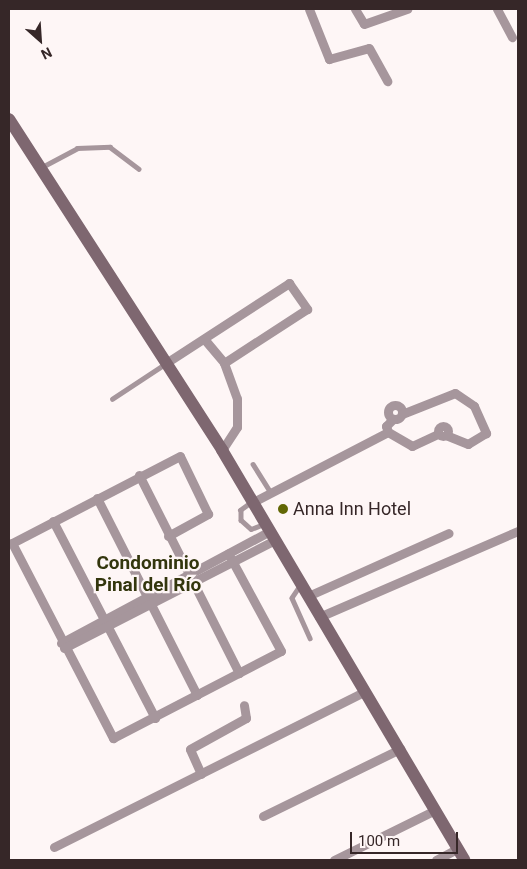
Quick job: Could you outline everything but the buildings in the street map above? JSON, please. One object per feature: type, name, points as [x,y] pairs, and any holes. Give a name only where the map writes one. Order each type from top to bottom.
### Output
[{"type":"main road","points":[[9,119],[222,450],[464,860]]},
{"type":"street","points":[[309,9],[329,59],[369,48],[387,81]]},
{"type":"street","points":[[354,9],[364,24],[407,9]]},
{"type":"street","points":[[497,9],[512,37]]},
{"type":"street","points":[[166,363],[290,283],[307,309],[224,363]]},
{"type":"street","points":[[204,340],[224,363],[235,390],[238,418],[232,438],[222,450]]},
{"type":"street","points":[[455,393],[474,406],[486,432],[468,444],[442,435],[413,446],[388,432],[386,426],[392,419],[455,393]]},
{"type":"street","points":[[392,419],[387,412],[391,406],[400,407],[402,414]]},
{"type":"street","points":[[253,502],[270,491],[388,432]]},
{"type":"street","points":[[168,536],[208,514],[184,459],[174,457],[12,543],[62,645],[112,737],[154,718],[281,651],[230,557]]},
{"type":"street","points":[[139,475],[189,578],[239,673]]},
{"type":"street","points":[[97,498],[146,600],[197,695]]},
{"type":"street","points":[[54,521],[104,623],[154,718]]},
{"type":"street","points":[[62,645],[230,557],[252,540],[270,531]]},
{"type":"street","points":[[230,557],[257,549],[270,531]]},
{"type":"street","points":[[319,616],[518,532]]},
{"type":"street","points":[[304,590],[449,533]]},
{"type":"street","points":[[252,540],[257,549]]},
{"type":"street","points":[[54,847],[365,692]]},
{"type":"street","points":[[201,774],[190,749],[246,718],[244,705]]},
{"type":"street","points":[[263,816],[400,749]]},
{"type":"street","points":[[334,860],[435,810]]},
{"type":"street","points":[[436,860],[457,848]]},
{"type":"lane","points":[[39,168],[77,148],[110,146],[119,149],[139,169]]},
{"type":"lane","points":[[112,399],[166,363]]},
{"type":"lane","points":[[252,464],[270,491]]},
{"type":"lane","points":[[253,502],[240,512],[243,524],[251,529],[270,531]]},
{"type":"lane","points":[[304,590],[292,598],[310,638]]},
{"type":"place","name":"Anna Inn Hotel","points":[[283,509]]},
{"type":"district","name":"Condominio Pinal del Río","points":[[148,574]]}]
